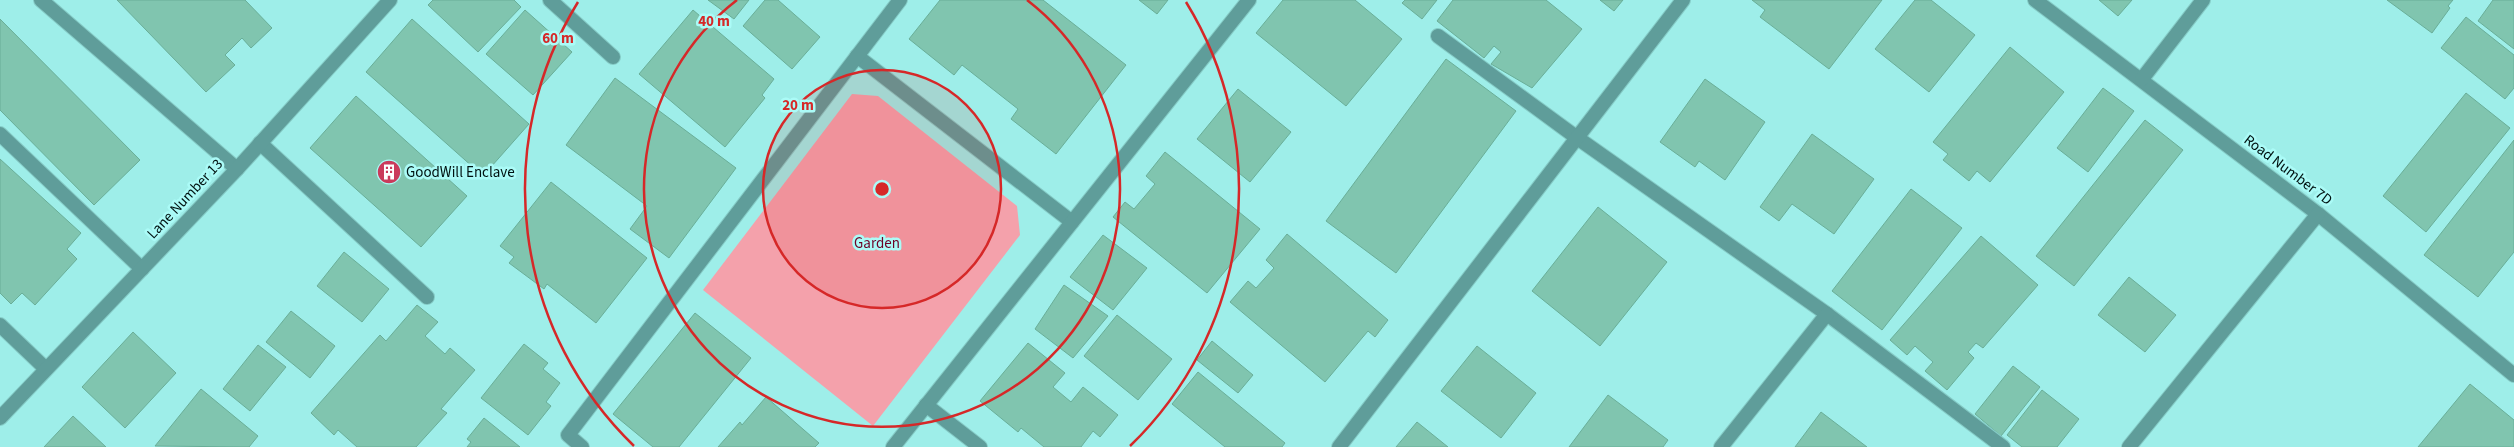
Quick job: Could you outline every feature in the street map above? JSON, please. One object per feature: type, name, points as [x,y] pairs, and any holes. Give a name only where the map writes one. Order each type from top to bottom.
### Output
[{"type":"street","points":[[41,0],[237,169]]},
{"type":"street","name":"Lane Number 13","points":[[0,418],[237,169],[390,0]]},
{"type":"street","points":[[550,0],[613,57]]},
{"type":"street","points":[[582,447],[568,436],[900,0]]},
{"type":"street","points":[[893,447],[1249,0]]},
{"type":"street","points":[[1339,447],[1683,0]]},
{"type":"street","name":"Road Number 7D","points":[[2035,0],[2142,79],[2318,214],[2514,375]]},
{"type":"street","points":[[2142,79],[2203,0]]},
{"type":"street","points":[[1438,36],[1576,137],[1827,314],[2003,447]]},
{"type":"street","points":[[858,56],[1072,222]]},
{"type":"street","points":[[0,134],[142,269]]},
{"type":"street","points":[[260,143],[427,297]]},
{"type":"street","points":[[2129,447],[2318,214]]},
{"type":"street","points":[[1721,447],[1827,314]]},
{"type":"street","points":[[0,325],[46,369]]},
{"type":"street","points":[[926,405],[980,447]]},
{"type":"green space","name":"Garden","points":[[852,94],[878,96],[1017,206],[1020,235],[873,426],[703,290]]},
{"type":"building","points":[[117,0],[245,0],[272,28],[251,48],[242,38],[225,55],[235,65],[206,92]]},
{"type":"building","points":[[433,0],[514,0],[521,7],[478,52],[428,5]]},
{"type":"building","points":[[708,0],[749,0],[734,19]]},
{"type":"building","points":[[765,0],[778,0],[820,37],[792,69],[743,26]]},
{"type":"building","points":[[940,0],[1043,0],[1126,65],[1056,154],[1011,119],[1018,109],[962,65],[954,75],[909,39]]},
{"type":"building","points":[[1139,0],[1168,0],[1157,14]]},
{"type":"building","points":[[1283,0],[1355,0],[1402,39],[1346,106],[1256,33]]},
{"type":"building","points":[[1405,0],[1437,0],[1422,19],[1402,3]]},
{"type":"building","points":[[1453,0],[1546,0],[1582,29],[1532,88],[1491,64],[1501,52],[1494,46],[1484,58],[1437,21]]},
{"type":"building","points":[[1600,0],[1623,0],[1614,11]]},
{"type":"building","points":[[1752,0],[1882,0],[1829,69],[1760,17],[1765,10]]},
{"type":"building","points":[[1915,0],[1931,0],[1975,35],[1929,92],[1875,49]]},
{"type":"building","points":[[2099,0],[2132,0],[2118,16]]},
{"type":"building","points":[[2387,0],[2453,0],[2448,6],[2450,8],[2432,33]]},
{"type":"building","points":[[2493,0],[2514,0],[2514,49],[2478,21]]},
{"type":"building","points":[[525,10],[572,52],[533,95],[486,54]]},
{"type":"building","points":[[693,10],[774,79],[762,95],[765,98],[725,147],[639,74]]},
{"type":"building","points":[[2466,17],[2514,55],[2514,88],[2505,99],[2441,48]]},
{"type":"building","points":[[0,19],[140,160],[94,205],[0,110]]},
{"type":"building","points":[[412,19],[529,124],[483,176],[366,72]]},
{"type":"building","points":[[2010,47],[2064,92],[1990,182],[1977,171],[1969,181],[1943,160],[1948,154],[1933,142]]},
{"type":"building","points":[[1446,59],[1516,111],[1396,273],[1326,221]]},
{"type":"building","points":[[615,78],[736,168],[669,258],[630,229],[647,206],[566,145]]},
{"type":"building","points":[[1705,79],[1765,122],[1725,180],[1699,161],[1695,167],[1660,142]]},
{"type":"building","points":[[2103,88],[2134,111],[2088,172],[2057,148]]},
{"type":"building","points":[[1238,89],[1291,132],[1250,182],[1197,139]]},
{"type":"building","points":[[2466,93],[2510,128],[2426,232],[2383,196]]},
{"type":"building","name":"GoodWill Enclave","points":[[356,96],[467,196],[421,247],[310,148]]},
{"type":"building","points":[[2145,120],[2183,150],[2074,286],[2036,256]]},
{"type":"building","points":[[1812,134],[1874,179],[1834,234],[1792,204],[1779,221],[1760,207]]},
{"type":"building","points":[[2514,140],[2514,252],[2478,297],[2424,255]]},
{"type":"building","points":[[1165,152],[1260,229],[1207,293],[1113,217],[1125,202],[1134,209],[1155,184],[1146,176]]},
{"type":"building","points":[[0,159],[81,233],[67,249],[77,259],[35,305],[22,293],[11,304],[0,293]]},
{"type":"building","points":[[551,182],[647,258],[596,323],[547,284],[544,289],[509,263],[514,257],[500,246]]},
{"type":"building","points":[[1911,189],[1962,228],[1882,330],[1832,291]]},
{"type":"building","points":[[1598,207],[1667,262],[1600,346],[1532,291]]},
{"type":"building","points":[[1287,234],[1388,320],[1375,337],[1368,331],[1325,382],[1230,302],[1248,281],[1256,288],[1274,268],[1266,260]]},
{"type":"building","points":[[1103,235],[1147,268],[1113,310],[1070,277]]},
{"type":"building","points":[[1981,236],[2038,285],[1983,348],[1976,343],[1968,352],[1974,358],[1947,390],[1925,371],[1933,362],[1915,346],[1907,355],[1890,340]]},
{"type":"building","points":[[344,252],[389,289],[362,322],[317,286]]},
{"type":"building","points":[[2129,277],[2176,315],[2145,352],[2098,315]]},
{"type":"building","points":[[1064,285],[1108,316],[1073,358],[1035,329]]},
{"type":"building","points":[[417,305],[438,322],[425,336],[445,354],[450,348],[475,370],[441,409],[447,413],[416,447],[357,447],[338,430],[334,435],[311,413],[380,335],[386,341]]},
{"type":"building","points":[[291,311],[335,346],[310,378],[266,342]]},
{"type":"building","points":[[695,313],[751,358],[679,447],[653,447],[613,414]]},
{"type":"building","points":[[1117,315],[1172,359],[1138,400],[1084,356]]},
{"type":"building","points":[[133,332],[176,373],[125,428],[82,387]]},
{"type":"building","points":[[1212,341],[1253,375],[1238,393],[1197,360]]},
{"type":"building","points":[[1028,343],[1065,373],[1053,387],[1071,402],[1083,387],[1118,415],[1100,437],[1093,431],[1081,447],[1044,447],[1021,428],[1018,432],[980,401]]},
{"type":"building","points":[[524,344],[548,363],[543,369],[560,383],[546,402],[551,406],[528,435],[481,398]]},
{"type":"building","points":[[258,345],[286,367],[250,411],[223,389]]},
{"type":"building","points":[[1477,346],[1536,393],[1501,438],[1441,391]]},
{"type":"building","points":[[2013,366],[2040,387],[2001,436],[1975,414]]},
{"type":"building","points":[[1198,372],[1285,443],[1282,447],[1225,447],[1172,404]]},
{"type":"building","points":[[2470,384],[2514,420],[2514,447],[2418,447]]},
{"type":"building","points":[[201,389],[258,436],[249,447],[155,446]]},
{"type":"building","points":[[2042,390],[2079,419],[2057,447],[2022,447],[2007,435]]},
{"type":"building","points":[[1608,395],[1668,440],[1663,447],[1569,447]]},
{"type":"building","points":[[766,397],[819,443],[815,447],[718,447],[740,422],[742,425]]},
{"type":"building","points":[[1821,412],[1867,447],[1795,447]]},
{"type":"building","points":[[73,416],[106,447],[44,447]]},
{"type":"building","points":[[484,418],[520,447],[467,447],[471,442],[467,439]]},
{"type":"building","points":[[1417,422],[1448,447],[1396,447]]},
{"type":"place","name":"GoodWill Enclave","points":[[389,172]]}]
